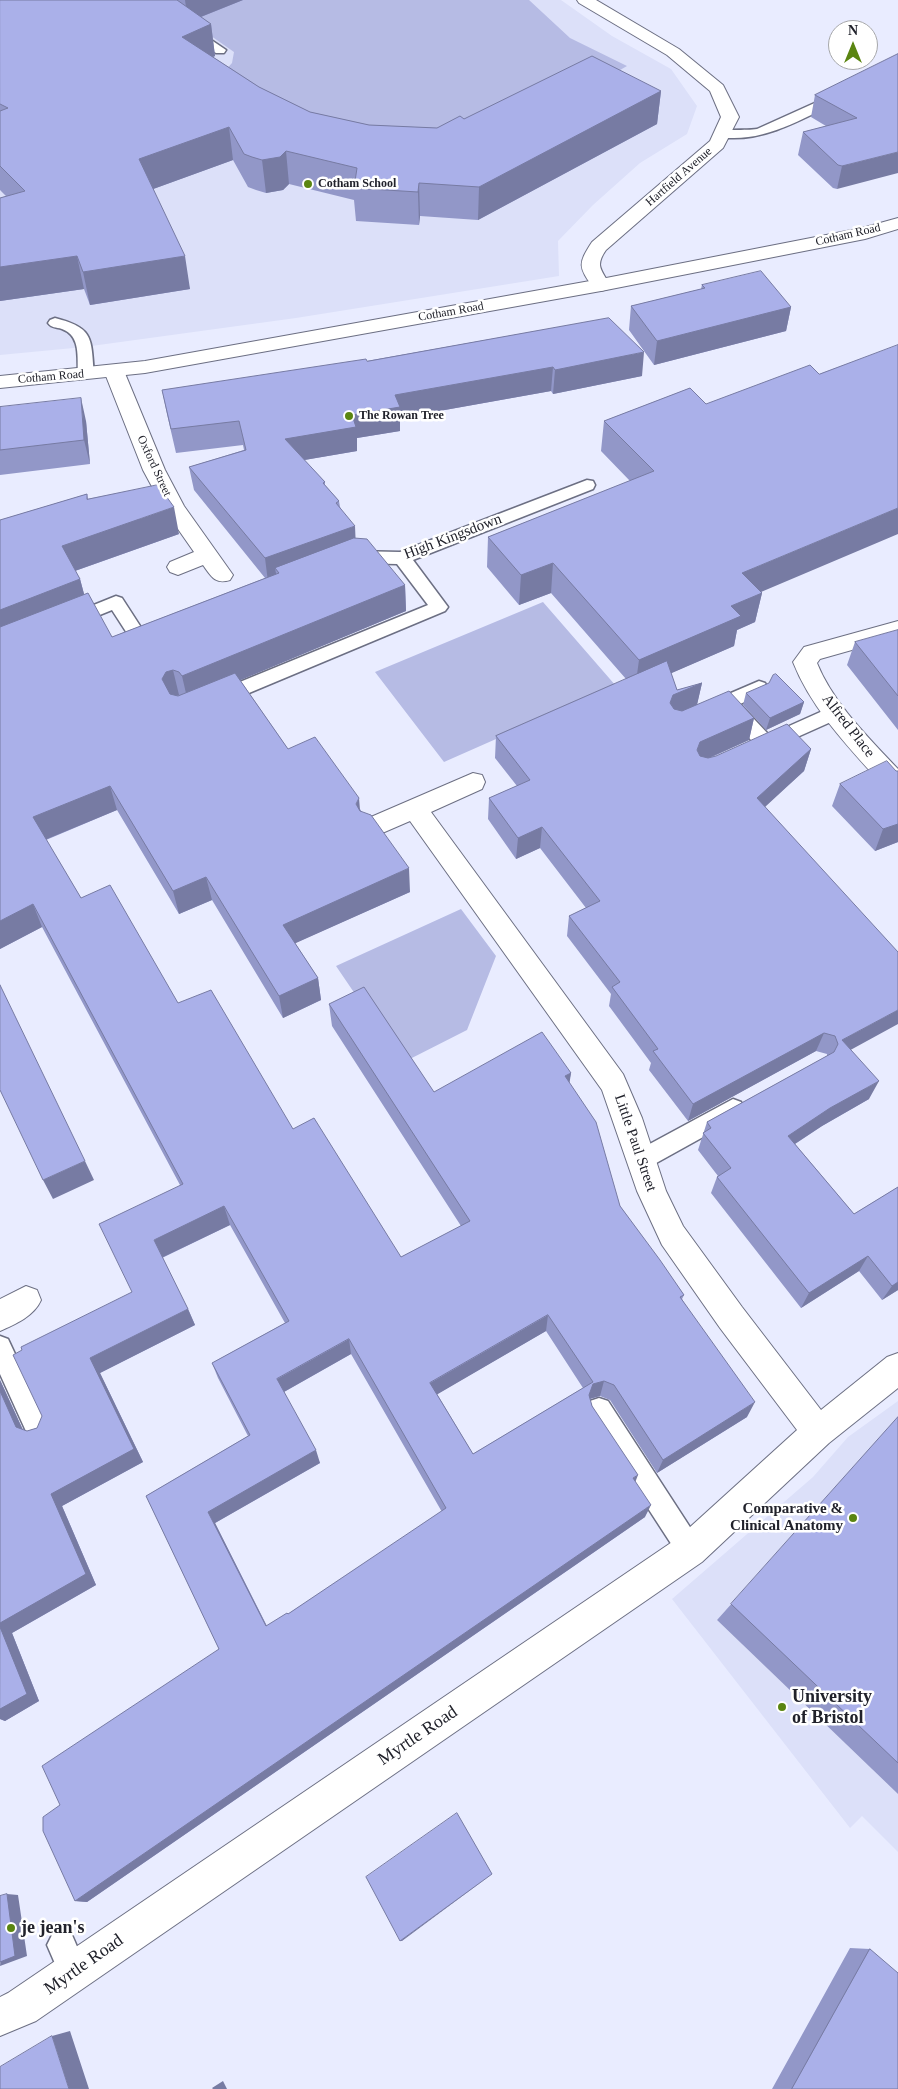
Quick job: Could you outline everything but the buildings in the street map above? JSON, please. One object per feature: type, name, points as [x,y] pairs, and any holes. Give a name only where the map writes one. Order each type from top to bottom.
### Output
[{"type":"street","name":"Hartfield Avenue","points":[[585,0],[673,52],[716,89],[730,117],[717,144],[599,246],[590,260],[590,266],[601,285]]},
{"type":"street","name":"Cotham Road","points":[[0,382],[114,371],[601,285],[865,233],[898,223]]},
{"type":"street","name":"Oxford Street","points":[[114,371],[154,470],[175,509],[222,575]]},
{"type":"street","points":[[178,567],[207,555]]},
{"type":"street","name":"Alfred Place","points":[[898,629],[812,653],[805,662],[808,673],[836,712],[898,785]]},
{"type":"street","points":[[373,827],[473,782]]},
{"type":"street","name":"Little Paul Street","points":[[414,808],[613,1083],[623,1104],[657,1205],[686,1256],[818,1432]]},
{"type":"street","points":[[0,1316],[26,1300]]},
{"type":"street","name":"Myrtle Road","points":[[0,2017],[22,2007],[68,1958],[690,1550],[818,1432],[898,1368]]},
{"type":"lane","points":[[144,0],[220,50]]},
{"type":"lane","points":[[722,134],[761,132],[850,91]]},
{"type":"lane","points":[[55,323],[76,328],[82,337],[86,374]]},
{"type":"lane","name":"High Kingsdown","points":[[335,564],[353,557],[402,558],[587,485]]},
{"type":"lane","points":[[201,705],[440,607],[402,558]]},
{"type":"lane","points":[[54,627],[116,602],[143,646],[166,630]]},
{"type":"lane","points":[[694,716],[759,688]]},
{"type":"lane","points":[[727,702],[766,744]]},
{"type":"lane","points":[[748,752],[836,712]]},
{"type":"lane","points":[[641,1160],[750,1099]]},
{"type":"lane","points":[[0,1348],[38,1431]]},
{"type":"lane","points":[[599,1410],[690,1550]]},
{"type":"shaded area","name":"Cotham School","points":[[0,0],[561,0],[612,36],[671,69],[697,106],[687,134],[640,163],[593,205],[558,241],[559,276],[296,318],[84,347],[0,355]]},
{"type":"shaded area","points":[[210,0],[529,0],[570,38],[627,66],[589,88],[371,158],[223,73],[232,63],[234,52],[184,17]]},
{"type":"shaded area","points":[[543,602],[616,686],[444,762],[375,672]]},
{"type":"shaded area","points":[[461,909],[496,956],[467,1030],[402,1063],[336,966]]},
{"type":"shaded area","name":"University of Bristol","points":[[898,1401],[898,1418],[717,1620],[898,1794],[898,1852],[862,1816],[850,1828],[672,1599],[813,1477],[848,1437]]},
{"type":"place","name":"Cotham School","points":[[308,184]]},
{"type":"place","name":"The Rowan Tree","points":[[349,416]]},
{"type":"place","name":"Comparative & Clinical Anatomy","points":[[853,1518]]},
{"type":"place","name":"University of Bristol","points":[[782,1707]]},
{"type":"place","name":"je jean's","points":[[11,1928]]}]
